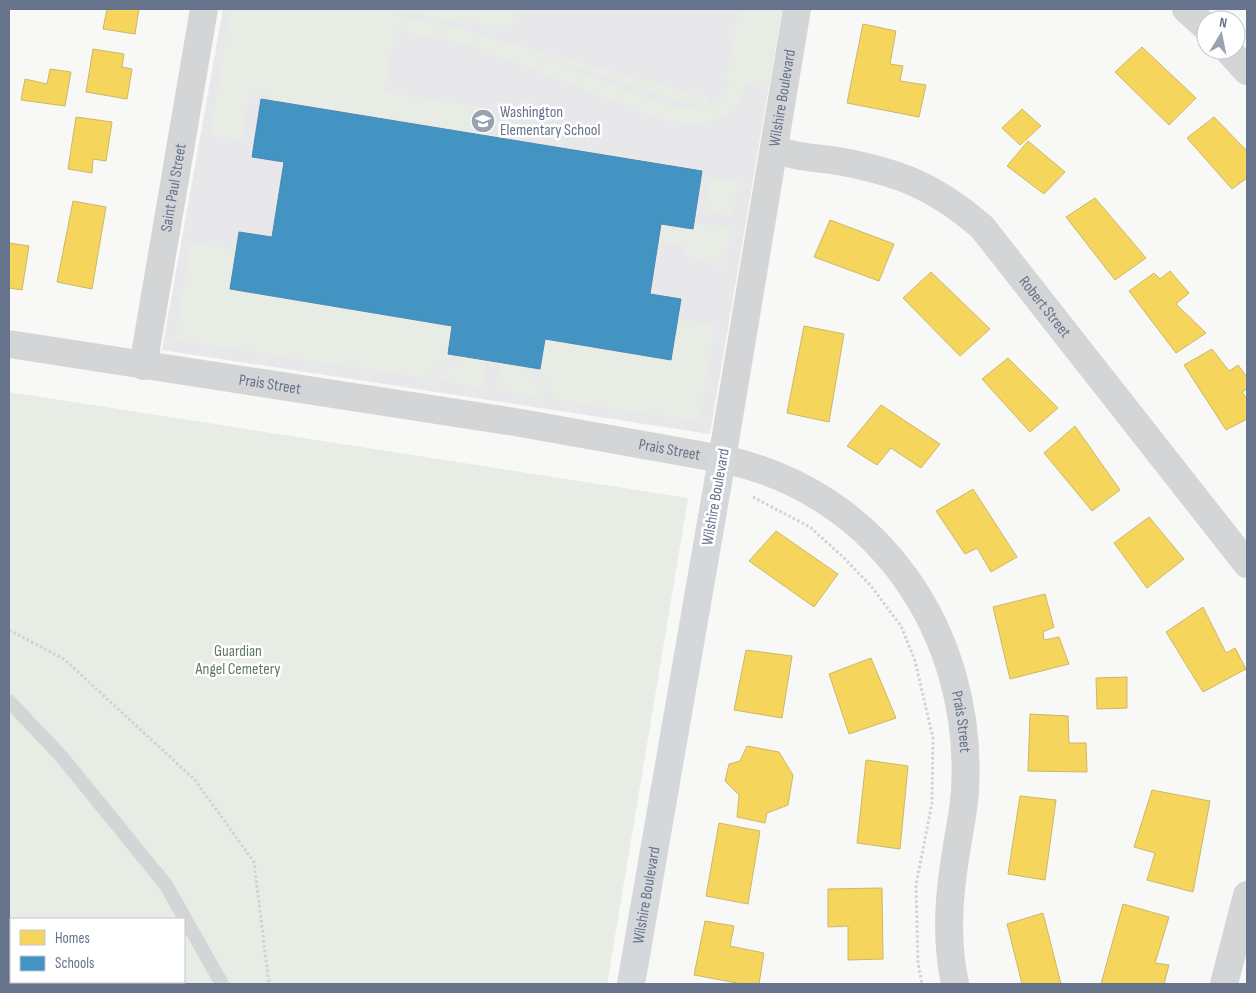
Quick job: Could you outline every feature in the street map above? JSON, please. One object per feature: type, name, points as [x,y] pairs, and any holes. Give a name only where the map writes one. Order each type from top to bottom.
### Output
[{"type":"street","name":"Saint Paul Street","points":[[143,366],[204,9]]},
{"type":"street","name":"Wilshire Boulevard","points":[[631,984],[722,459],[797,9]]},
{"type":"street","points":[[1186,9],[1196,18]]},
{"type":"street","points":[[1237,60],[1247,71]]},
{"type":"street","name":"Robert Street","points":[[774,148],[879,169],[910,179],[939,194],[976,222],[993,239],[1247,564]]},
{"type":"street","name":"Prais Street","points":[[9,344],[515,422],[722,459],[751,465],[799,485],[823,498],[850,518],[892,562],[916,594],[935,627],[950,663],[961,704],[966,745],[965,791],[949,907],[948,947],[955,984]]},
{"type":"street","points":[[1224,984],[1247,896]]},
{"type":"lane","points":[[9,700],[61,756],[166,885],[185,918]]},
{"type":"lane","points":[[185,919],[222,984]]},
{"type":"path","points":[[750,496],[810,527],[843,557],[871,586],[901,626],[915,661],[932,738],[932,803],[916,885],[918,963],[922,984]]},
{"type":"path","points":[[9,630],[64,659],[196,780],[254,862],[269,984]]},
{"type":"shaded area","name":"Washington Elementary School","points":[[223,9],[782,9],[710,434],[162,350]]},
{"type":"green space","points":[[230,9],[516,9],[514,22],[506,25],[477,24],[398,11],[397,16],[459,29],[708,98],[706,108],[719,102],[729,86],[730,81],[726,80],[739,9],[782,9],[769,88],[745,84],[740,98],[733,109],[724,117],[713,121],[687,123],[660,119],[470,45],[395,30],[384,92],[479,107],[475,133],[269,100],[269,96],[250,92],[242,137],[238,140],[213,136],[211,132]],"holes":[[[524,51],[704,108],[681,108],[655,102]]]},
{"type":"green space","points":[[715,178],[738,182],[732,216],[705,210],[710,182]]},
{"type":"green space","points":[[694,223],[731,228],[725,267],[684,254],[685,246],[658,241],[661,224]]},
{"type":"green space","points":[[191,243],[236,250],[230,289],[452,326],[448,353],[452,354],[425,378],[175,340]]},
{"type":"green space","points":[[678,319],[715,326],[699,422],[557,400],[536,368],[545,339],[671,360]]},
{"type":"green space","points":[[463,356],[486,360],[483,388],[435,380]]},
{"type":"green space","points":[[500,362],[525,366],[544,397],[496,389]]},
{"type":"green space","name":"Guardian Angel Cemetery","points":[[9,392],[688,498],[607,984],[9,984]]},
{"type":"building: Homes","points":[[107,9],[139,9],[135,34],[103,29]]},
{"type":"building: Homes","points":[[863,24],[896,31],[890,64],[903,66],[900,81],[926,85],[919,117],[847,103]]},
{"type":"building: Homes","points":[[1142,47],[1196,98],[1169,125],[1115,72]]},
{"type":"building: Homes","points":[[93,49],[124,54],[122,67],[132,69],[127,99],[86,92]]},
{"type":"building: Homes","points":[[50,69],[71,72],[65,106],[21,100],[25,79],[47,84]]},
{"type":"building: Homes","points":[[1022,109],[1041,126],[1020,145],[1002,128]]},
{"type":"building: Homes","points":[[76,117],[112,122],[106,161],[93,159],[92,173],[68,169]]},
{"type":"building: Homes","points":[[1214,117],[1247,151],[1247,178],[1232,189],[1187,138]]},
{"type":"building: Homes","points":[[1028,141],[1065,172],[1044,194],[1007,166]]},
{"type":"building: Homes","points":[[1095,198],[1146,258],[1115,280],[1066,217]]},
{"type":"building: Homes","points":[[73,201],[106,207],[92,289],[57,282]]},
{"type":"building: Homes","points":[[830,220],[894,244],[879,281],[814,257]]},
{"type":"building: Homes","points":[[9,243],[29,246],[22,290],[9,288]]},
{"type":"building: Homes","points":[[1170,271],[1189,293],[1176,304],[1206,333],[1176,353],[1129,291],[1154,273],[1160,279]]},
{"type":"building: Homes","points":[[931,272],[990,329],[960,356],[903,298]]},
{"type":"building: Homes","points":[[804,326],[844,334],[829,422],[787,413]]},
{"type":"building: Homes","points":[[1212,349],[1229,371],[1238,365],[1247,377],[1247,389],[1242,392],[1247,399],[1247,419],[1226,430],[1184,365]]},
{"type":"building: Homes","points":[[1008,358],[1058,408],[1030,432],[982,379]]},
{"type":"building: Homes","points":[[881,405],[940,444],[921,468],[891,448],[877,465],[847,446]]},
{"type":"building: Homes","points":[[1075,426],[1120,490],[1092,511],[1044,453]]},
{"type":"building: Homes","points":[[973,489],[1017,557],[991,572],[977,548],[965,554],[936,511]]},
{"type":"building: Homes","points":[[1149,517],[1184,559],[1147,588],[1114,543]]},
{"type":"building: Homes","points":[[776,531],[838,574],[814,607],[749,561]]},
{"type":"building: Homes","points":[[1045,594],[1054,627],[1043,632],[1044,640],[1059,637],[1069,664],[1010,679],[993,607]]},
{"type":"building: Homes","points":[[1203,607],[1226,653],[1235,648],[1246,669],[1203,692],[1166,632]]},
{"type":"building: Homes","points":[[746,650],[792,656],[782,718],[734,710]]},
{"type":"building: Homes","points":[[871,658],[896,718],[849,734],[829,674]]},
{"type":"building: Homes","points":[[1127,677],[1127,708],[1097,709],[1096,678]]},
{"type":"building: Homes","points":[[1030,714],[1068,716],[1069,743],[1086,743],[1087,772],[1028,771]]},
{"type":"building: Homes","points":[[747,746],[779,752],[793,775],[788,805],[767,813],[765,823],[737,817],[739,795],[725,781],[729,764],[740,761]]},
{"type":"building: Homes","points":[[866,760],[908,766],[900,849],[857,843]]},
{"type":"building: Homes","points":[[1152,790],[1210,801],[1193,892],[1147,880],[1155,853],[1134,847]]},
{"type":"building: Homes","points":[[1020,796],[1056,800],[1045,880],[1008,874]]},
{"type":"building: Homes","points":[[719,823],[760,831],[748,904],[706,896]]},
{"type":"building: Homes","points":[[882,888],[883,959],[848,960],[848,926],[828,927],[828,889]]},
{"type":"building: Homes","points":[[1123,904],[1169,917],[1155,963],[1169,965],[1164,984],[1101,984]]},
{"type":"building: Homes","points":[[1043,913],[1061,984],[1022,984],[1007,924]]},
{"type":"building: Homes","points":[[705,921],[734,926],[730,946],[764,953],[759,984],[742,984],[694,975]]},
{"type":"building: Schools","points":[[261,99],[702,171],[693,229],[661,224],[650,294],[681,299],[671,360],[545,339],[540,369],[448,354],[452,326],[230,289],[239,232],[272,237],[284,162],[252,157]]},
{"type":"place","name":"Washington Elementary School","points":[[483,121]]}]
